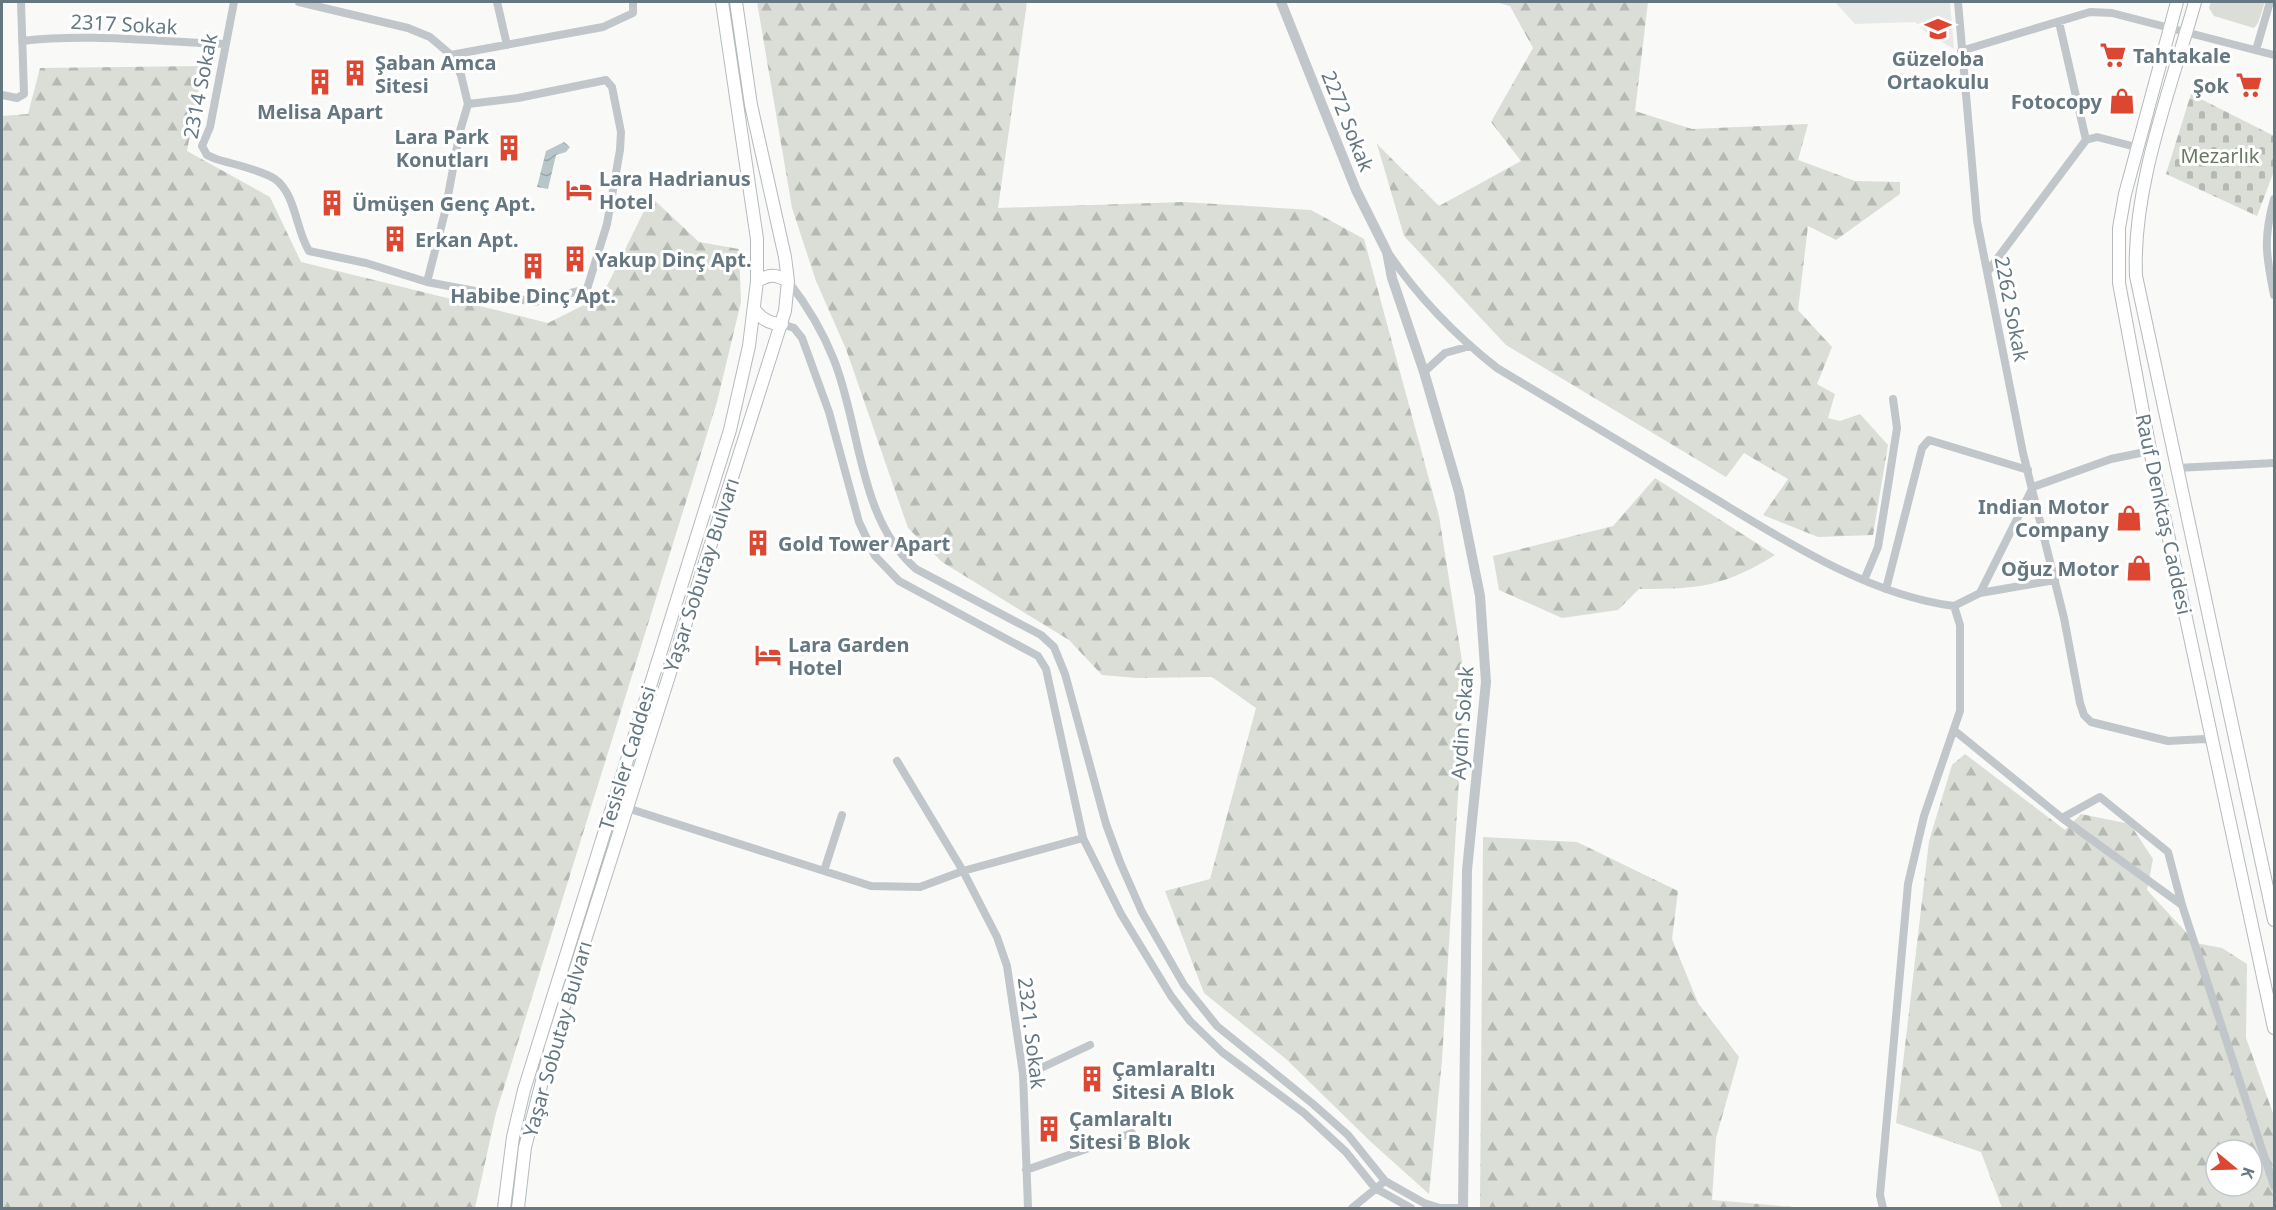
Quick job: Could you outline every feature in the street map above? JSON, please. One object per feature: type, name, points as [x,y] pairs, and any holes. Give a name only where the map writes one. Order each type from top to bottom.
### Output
[{"type":"main road","name":"Tesisler Caddesi","points":[[504,1209],[513,1137],[524,1090],[730,430],[749,346],[757,281],[757,239],[722,2]]},
{"type":"main road","name":"Yaşar Sobutay Bulvarı","points":[[518,1209],[525,1148],[535,1103],[782,324],[788,281],[752,105],[736,2]]},
{"type":"main road","name":"Rauf Denktaş Caddesi","points":[[2177,2],[2136,147],[2120,228],[2119,283],[2151,455],[2274,1028]]},
{"type":"main road","name":"Rauf Denktaş Caddesi","points":[[2195,2],[2153,151],[2136,230],[2136,276],[2144,322],[2274,920]]},
{"type":"main road","points":[[757,281],[770,274],[788,281]]},
{"type":"main road","points":[[754,309],[759,317],[768,322],[782,324]]},
{"type":"street","points":[[2,95],[17,98],[24,94],[21,2]]},
{"type":"street","name":"2314 Sokak","points":[[234,2],[210,126],[202,146],[207,155],[275,179],[286,193],[302,240],[309,251],[366,263],[427,282]]},
{"type":"street","points":[[299,2],[324,4],[408,28],[430,37],[451,55],[461,75],[468,104],[459,131],[446,212],[427,282],[534,302],[587,289],[607,224],[620,150],[621,132],[612,87],[606,81],[518,98],[468,104]]},
{"type":"street","points":[[497,2],[507,45]]},
{"type":"street","points":[[451,55],[603,27],[633,13],[633,2]]},
{"type":"street","name":"2272 Sokak","points":[[1281,2],[1356,190],[1387,252]]},
{"type":"street","name":"2262 Sokak","points":[[1959,2],[1961,51],[1977,221],[2028,470],[2064,618],[2084,715],[2091,722],[2168,741],[2205,739],[2213,743]]},
{"type":"street","points":[[2256,50],[2270,2]]},
{"type":"street","points":[[1961,51],[2090,12],[2112,13],[2187,30],[2274,55]]},
{"type":"street","points":[[2059,21],[2086,140]]},
{"type":"street","name":"2317 Sokak","points":[[22,41],[56,37],[225,44]]},
{"type":"street","points":[[1988,271],[2086,140],[2097,137],[2136,147]]},
{"type":"street","points":[[2274,199],[2268,223],[2265,254],[2274,295]]},
{"type":"street","points":[[1387,252],[1410,285],[1470,346],[1497,368],[1808,554],[1908,597],[1954,606],[1980,593],[2055,580]]},
{"type":"street","name":"Aydin Sokak","points":[[1387,252],[1392,278],[1424,372],[1459,492],[1478,584],[1486,682],[1467,870],[1463,1208]]},
{"type":"street","points":[[788,281],[800,296],[834,360],[874,503],[900,555],[916,569],[1041,635],[1054,647],[1065,674],[1106,824],[1120,862],[1142,912],[1184,985],[1217,1026],[1348,1135],[1385,1181],[1424,1203],[1440,1208],[1463,1208]]},
{"type":"street","points":[[782,324],[794,328],[802,338],[829,412],[859,522],[874,556],[900,581],[1038,656],[1046,669],[1083,838],[1121,914],[1190,1021],[1222,1053],[1304,1113],[1346,1152],[1375,1188],[1411,1209]]},
{"type":"street","points":[[1424,372],[1445,353],[1470,346]]},
{"type":"street","points":[[1865,578],[1878,548],[1888,486],[1897,428],[1893,399]]},
{"type":"street","points":[[1886,589],[1922,448],[1929,440],[2028,470]]},
{"type":"street","points":[[1980,593],[2033,487],[2111,459],[2145,452],[2151,455]]},
{"type":"street","points":[[2177,468],[2274,463]]},
{"type":"street","points":[[1883,1209],[1880,1195],[1908,884],[1924,816],[1960,711],[1960,625],[1954,606]]},
{"type":"street","points":[[1955,731],[2062,818],[2182,904]]},
{"type":"street","name":"2321. Sokak","points":[[897,761],[963,871],[997,937],[1007,966],[1023,1074],[1028,1209]]},
{"type":"street","points":[[2062,818],[2100,797],[2168,852],[2182,904],[2274,1186]]},
{"type":"street","points":[[627,808],[871,886],[920,887],[963,871],[1083,838]]},
{"type":"street","points":[[824,871],[842,815]]},
{"type":"street","points":[[1023,1074],[1090,1045]]},
{"type":"street","points":[[1026,1170],[1132,1132]]},
{"type":"street","points":[[1352,1209],[1385,1181]]},
{"type":"shaded area","name":"Güzeloba Ortaokulu","points":[[1835,2],[1950,2],[1954,49],[1928,34],[1915,22],[1855,24]]},
{"type":"green space","points":[[757,2],[1027,2],[998,208],[1183,202],[1311,210],[1364,239],[1439,516],[1465,680],[1442,1060],[1429,1194],[1371,1142],[1286,1059],[1204,993],[1165,891],[1210,879],[1256,708],[1212,677],[1137,678],[1102,675],[1069,640],[942,562],[908,528],[846,349],[816,281],[792,208]]},
{"type":"green space","points":[[1495,2],[1648,2],[1635,111],[1692,129],[1808,124],[1798,160],[1855,181],[1900,182],[1900,194],[1836,240],[1808,226],[1798,310],[1832,347],[1817,384],[1835,394],[1828,418],[1840,421],[1860,414],[1888,445],[1873,535],[1818,537],[1763,515],[1788,479],[1744,453],[1726,477],[1506,345],[1404,236],[1377,144],[1439,206],[1521,161],[1491,122],[1533,48],[1510,6]]},
{"type":"green space","points":[[2211,2],[2265,2],[2254,28],[2214,16],[2209,8]]},
{"type":"green space","points":[[203,66],[187,151],[270,197],[301,262],[548,323],[602,296],[651,197],[699,242],[739,249],[741,302],[717,402],[496,1113],[475,1208],[2,1208],[2,116],[28,114],[40,68]]},
{"type":"green space","name":"Mezarlık","points":[[2191,94],[2274,136],[2274,171],[2257,216],[2166,174]]},
{"type":"green space","points":[[1655,478],[1775,555],[1725,580],[1695,587],[1639,589],[1618,610],[1562,618],[1499,590],[1493,556],[1613,526]]},
{"type":"green space","points":[[1965,754],[2065,830],[2081,814],[2130,824],[2153,859],[2147,890],[2196,943],[2222,948],[2247,964],[2246,1038],[2274,1116],[2274,1208],[2002,1208],[1981,1152],[1896,1123],[1929,841],[1952,765]]},
{"type":"green space","points":[[1483,837],[1577,842],[1678,891],[1672,939],[1698,1003],[1739,1057],[1716,1138],[1712,1200],[1805,1208],[1480,1208]]},
{"type":"water","points":[[564,142],[570,147],[566,152],[556,155],[548,189],[537,187],[546,151]]},
{"type":"place","name":"Güzeloba Ortaokulu","points":[[1938,29]]},
{"type":"place","name":"Tahtakale","points":[[2113,55]]},
{"type":"place","name":"Şaban Amca Sitesi","points":[[355,73]]},
{"type":"place","name":"Melisa Apart","points":[[320,82]]},
{"type":"place","name":"Şok","points":[[2249,85]]},
{"type":"place","name":"Fotocopy","points":[[2122,101]]},
{"type":"place","name":"Lara Park Konutları","points":[[509,148]]},
{"type":"place","name":"Lara Hadrianus Hotel","points":[[579,190]]},
{"type":"place","name":"Ümüşen Genç Apt.","points":[[332,203]]},
{"type":"place","name":"Erkan Apt.","points":[[395,239]]},
{"type":"place","name":"Yakup Dinç Apt.","points":[[575,259]]},
{"type":"place","name":"Habibe Dinç Apt.","points":[[533,266]]},
{"type":"place","name":"Indian Motor Company","points":[[2129,518]]},
{"type":"place","name":"Gold Tower Apart","points":[[758,543]]},
{"type":"place","name":"Oğuz Motor","points":[[2139,568]]},
{"type":"place","name":"Lara Garden Hotel","points":[[768,655]]},
{"type":"place","name":"Çamlaraltı Sitesi A Blok","points":[[1092,1079]]},
{"type":"place","name":"Çamlaraltı Sitesi B Blok","points":[[1049,1129]]}]
